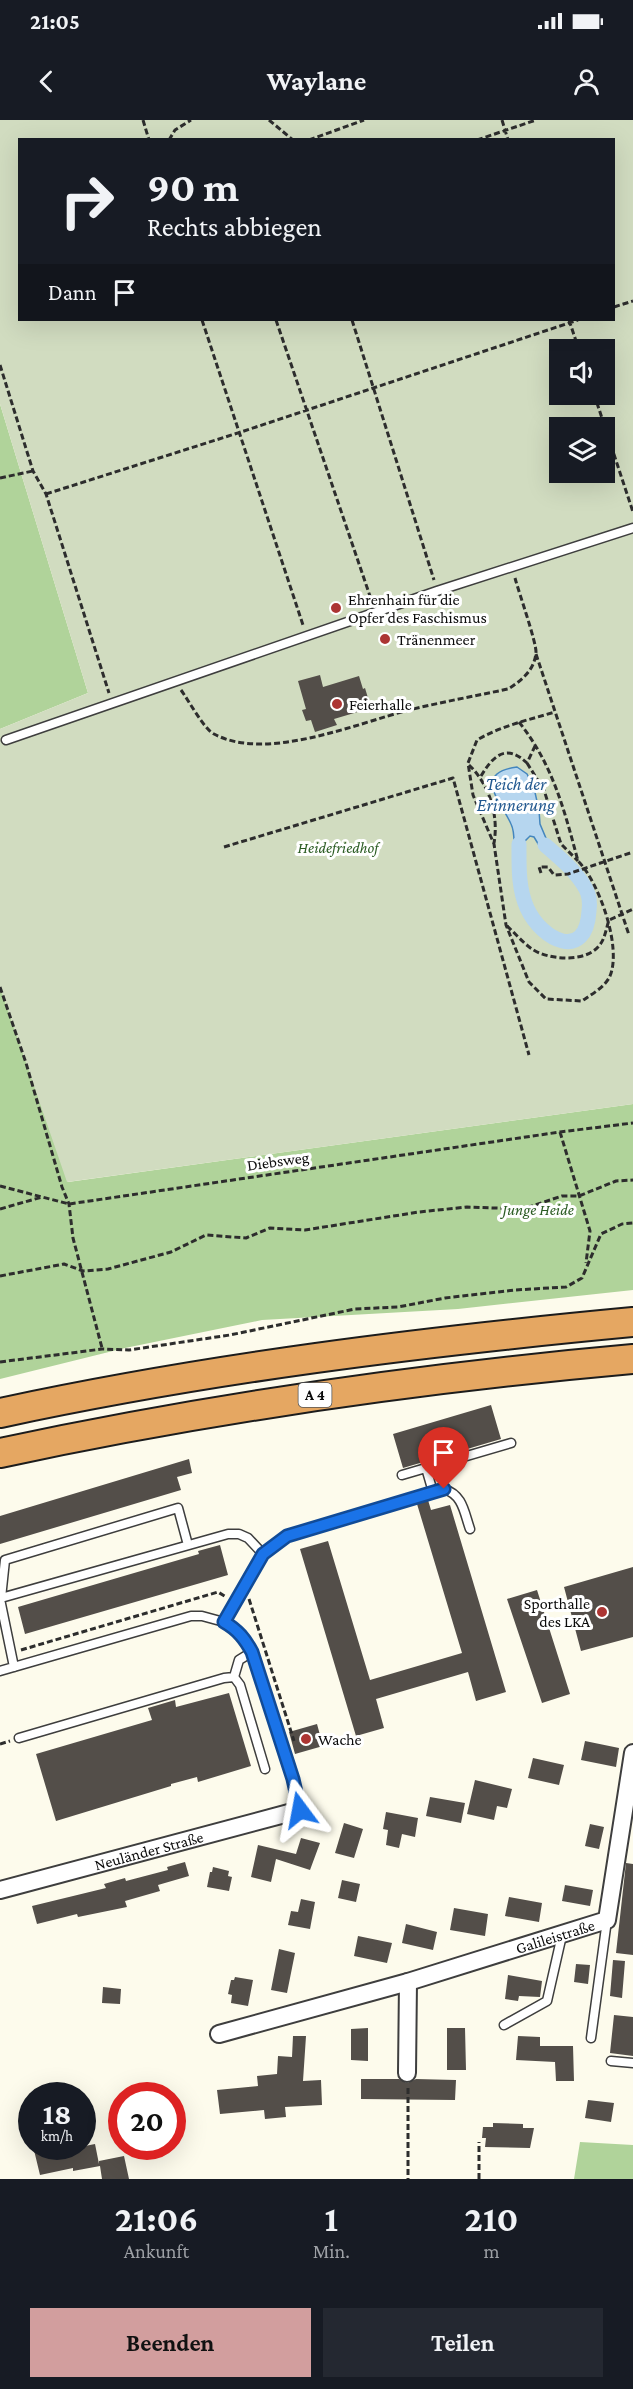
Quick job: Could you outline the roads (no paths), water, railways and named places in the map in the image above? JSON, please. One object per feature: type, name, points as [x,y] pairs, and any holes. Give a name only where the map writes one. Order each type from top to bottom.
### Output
[{"type":"highway","name":"A 4","points":[[0,1413],[221,1371],[463,1339],[633,1322]]},
{"type":"highway","name":"A 4","points":[[0,1453],[170,1419],[344,1390],[488,1372],[633,1359]]},
{"type":"street","name":"Galileistraße","points":[[219,2034],[408,1982],[607,1920],[633,1753]]},
{"type":"street","name":"Neuländer Straße","points":[[0,1890],[300,1810]]},
{"type":"street","points":[[407,2073],[408,1982]]},
{"type":"lane","points":[[6,740],[437,591],[633,528]]},
{"type":"lane","points":[[402,1475],[511,1443]]},
{"type":"lane","points":[[426,1468],[434,1492]]},
{"type":"lane","points":[[224,1622],[263,1554],[287,1536],[444,1489],[460,1498],[470,1529]]},
{"type":"lane","points":[[14,1667],[0,1598],[5,1560],[178,1508],[188,1545]]},
{"type":"lane","points":[[0,1598],[228,1534],[239,1534],[248,1538],[263,1554]]},
{"type":"lane","points":[[0,1671],[191,1616],[202,1616],[224,1622],[244,1637],[252,1652],[293,1779],[300,1810]]},
{"type":"lane","points":[[252,1652],[239,1660],[234,1677],[240,1685],[264,1769]]},
{"type":"lane","points":[[19,1738],[234,1677]]},
{"type":"lane","points":[[591,2038],[607,1920]]},
{"type":"lane","points":[[504,2025],[547,2001],[561,1935]]},
{"type":"lane","points":[[610,2061],[633,2063]]},
{"type":"water","name":"Teich der Erinnerung","points":[[517,767],[527,774],[534,788],[540,824],[548,843],[540,847],[534,837],[530,836],[524,842],[514,843],[512,826],[493,790],[495,775],[503,770]]},
{"type":"waterway","points":[[519,844],[519,868],[527,908],[534,920],[552,937],[562,941],[572,941],[580,937],[586,927],[589,908],[588,894],[573,871],[545,845]]},
{"type":"place","name":"Ehrenhain für die Opfer des Faschismus","points":[[336,608]]},
{"type":"place","name":"Tränenmeer","points":[[385,639]]},
{"type":"place","name":"Feierhalle","points":[[337,704]]},
{"type":"place","name":"Sporthalle des LKA","points":[[602,1612]]},
{"type":"place","name":"Wache","points":[[306,1739]]},
{"type":"park label","name":"Heidefriedhof","points":[[338,847]]},
{"type":"park label","name":"Junge Heide","points":[[538,1209]]}]
